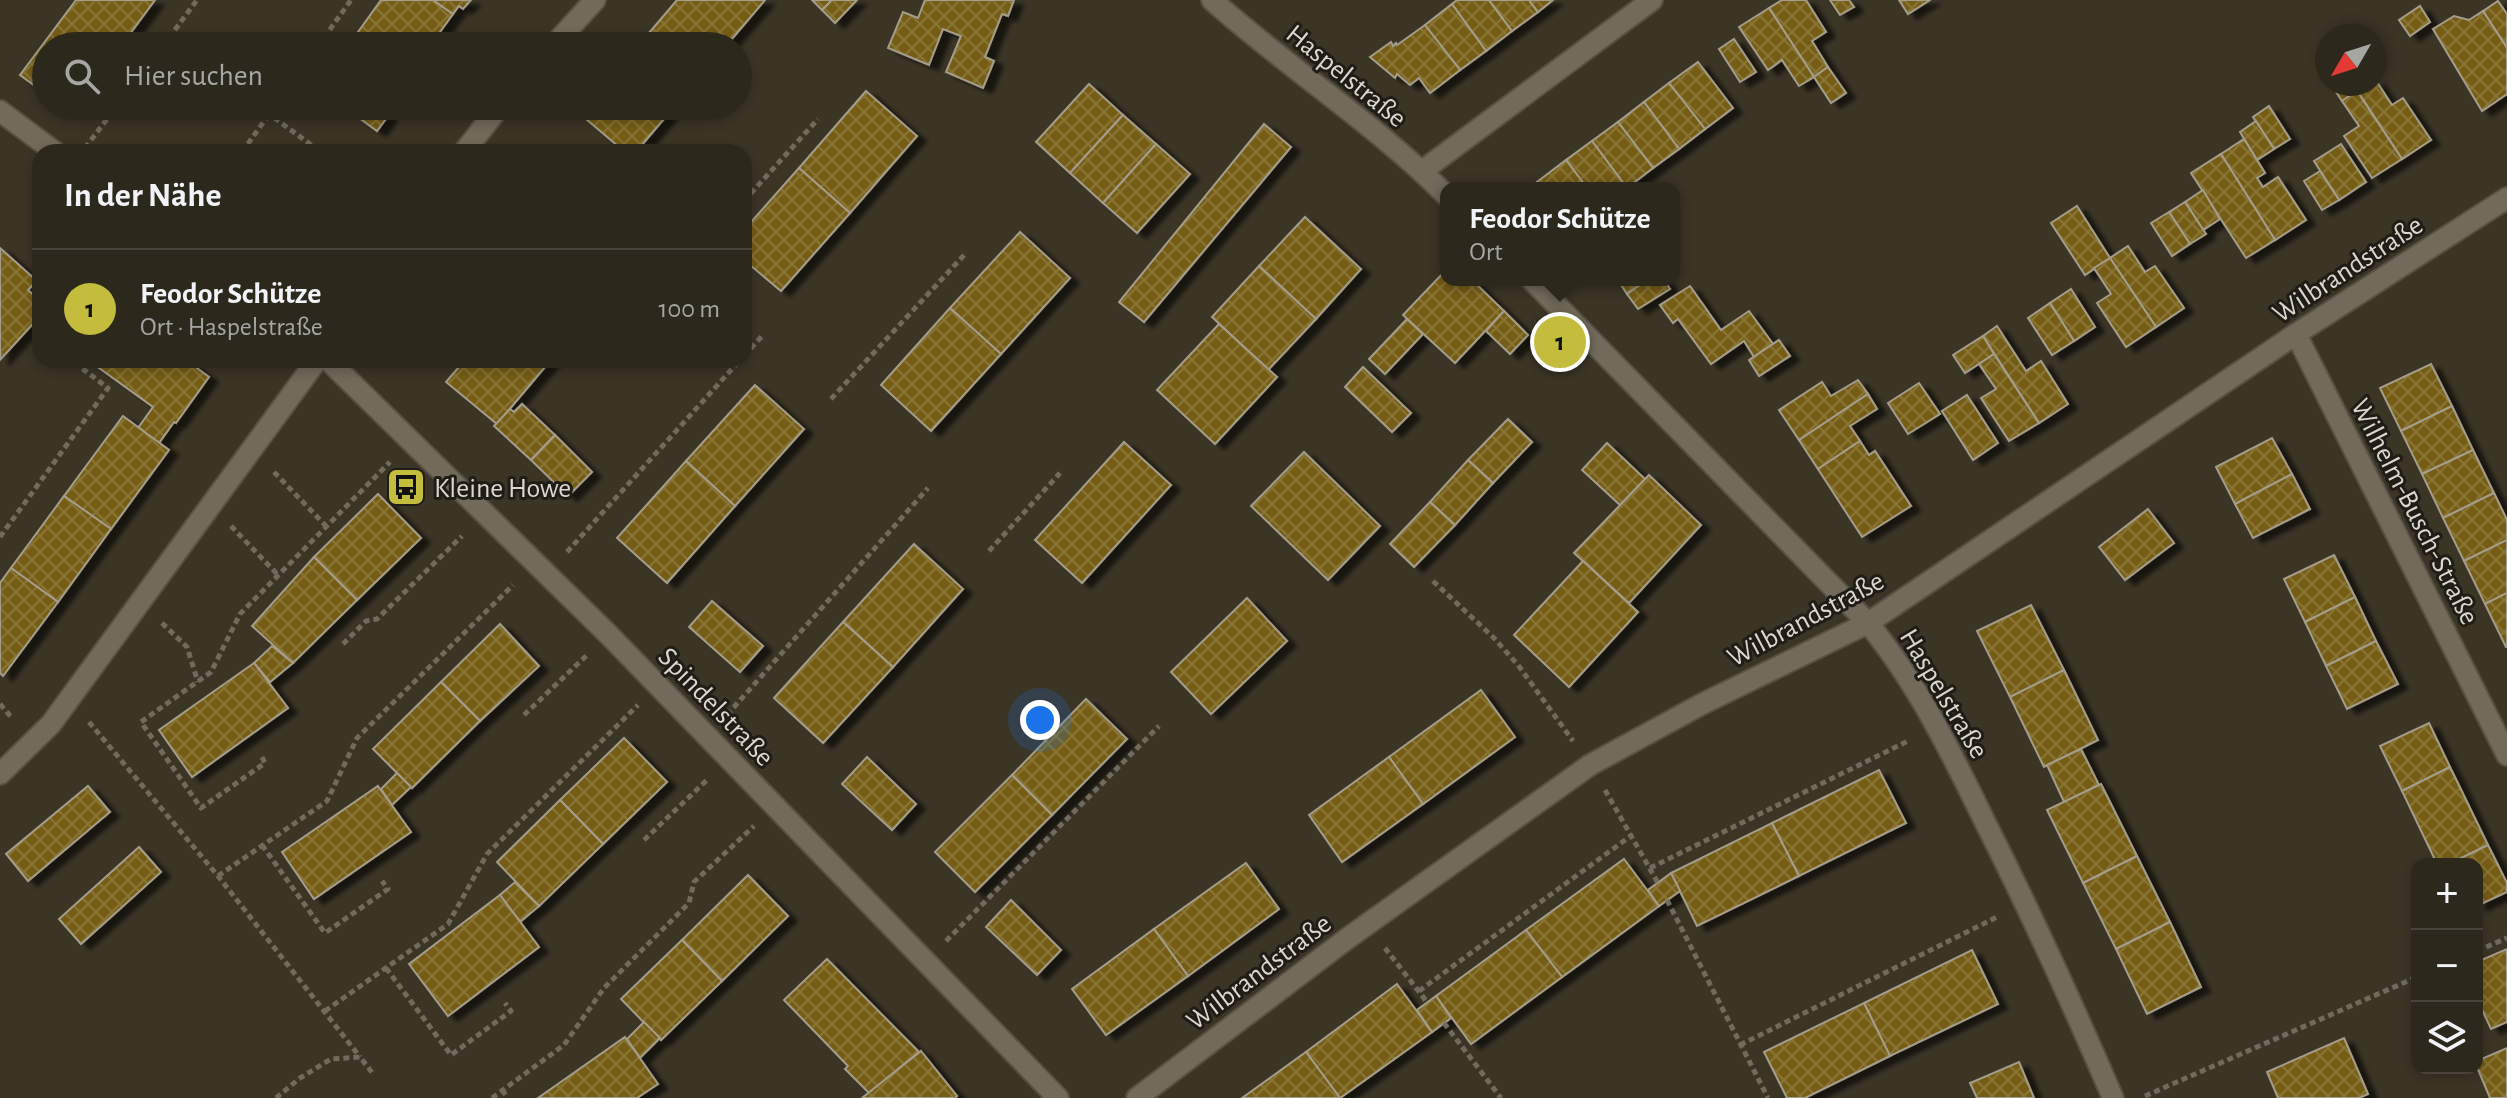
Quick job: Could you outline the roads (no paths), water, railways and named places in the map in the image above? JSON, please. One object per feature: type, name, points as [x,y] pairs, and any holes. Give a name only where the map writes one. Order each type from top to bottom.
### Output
[{"type":"street","points":[[566,32],[595,0]]},
{"type":"street","name":"Haspelstraße","points":[[1212,0],[1440,189]]},
{"type":"street","points":[[1422,171],[1652,0]]},
{"type":"street","points":[[0,111],[44,144]]},
{"type":"street","points":[[470,144],[489,120]]},
{"type":"street","name":"Wilbrandstraße","points":[[1137,1098],[1367,925],[1590,765],[1702,704],[1868,623],[2296,334],[2507,198]]},
{"type":"street","name":"Haspelstraße","points":[[1538,286],[1868,623],[1893,654],[1937,726],[2026,904],[2113,1098]]},
{"type":"street","name":"Wilhelm-Busch-Straße","points":[[2296,334],[2507,755]]},
{"type":"street","points":[[0,774],[33,744],[70,699],[311,368]]},
{"type":"street","name":"Spindelstraße","points":[[336,368],[608,634],[1058,1098]]},
{"type":"place","name":"Feodor Schütze","points":[[1560,342]]},
{"type":"place","name":"Kleine Howe","points":[[406,487]]}]
